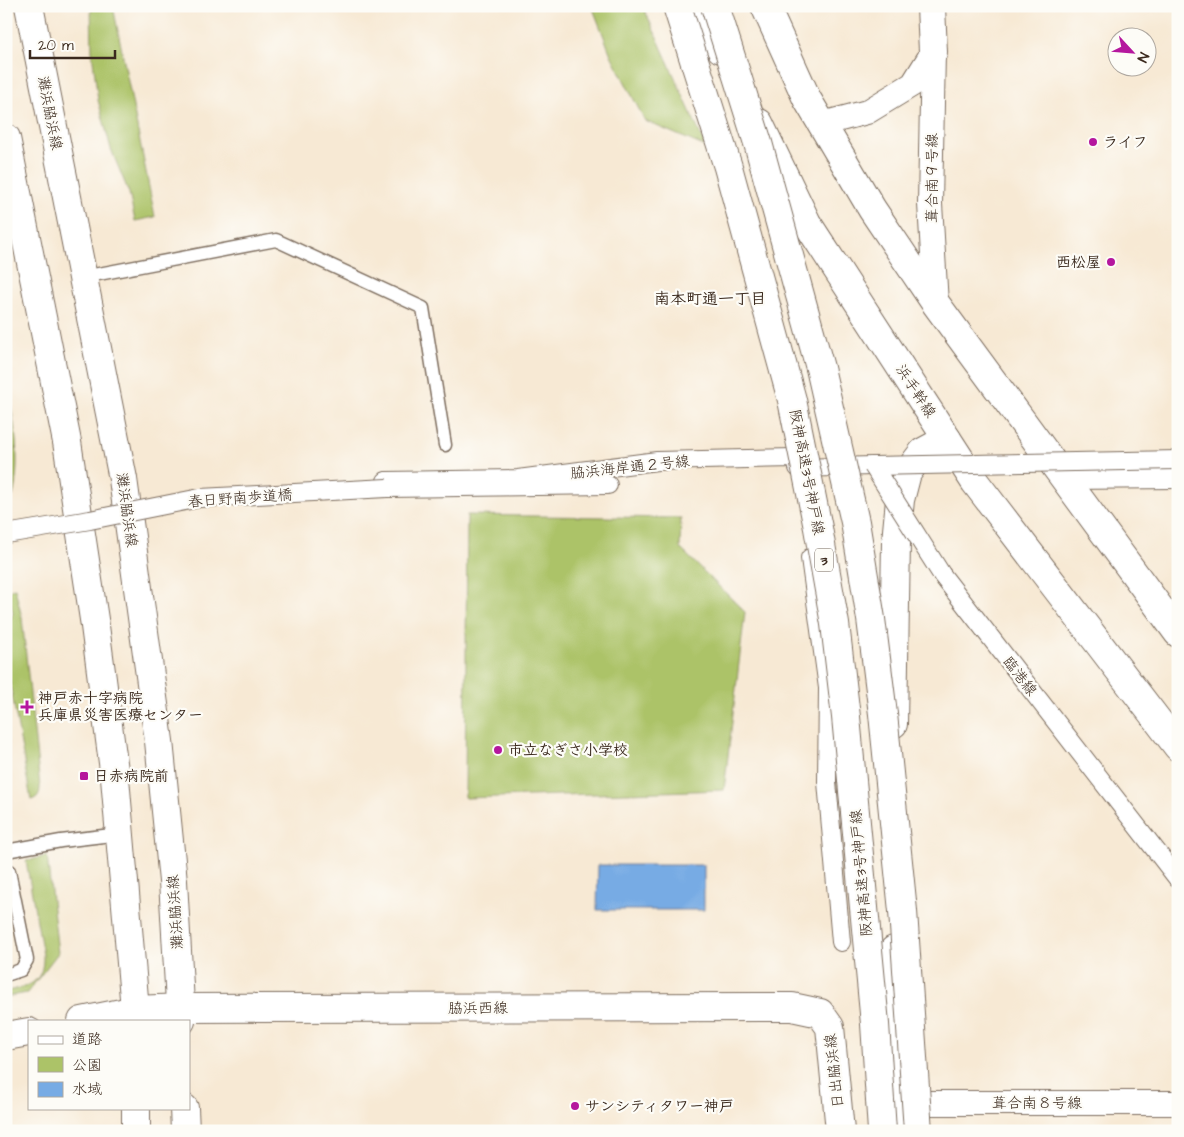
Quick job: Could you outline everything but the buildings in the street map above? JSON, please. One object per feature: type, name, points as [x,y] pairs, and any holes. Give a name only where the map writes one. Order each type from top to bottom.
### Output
[{"type":"main road","name":"灘浜脇浜線","points":[[29,6],[123,479],[158,731],[173,881],[181,1015]]},
{"type":"main road","name":"阪神高速3号神戸線","points":[[677,6],[728,167],[792,400],[818,528],[835,624],[846,717],[875,1024],[882,1131]]},
{"type":"main road","name":"浜手幹線","points":[[699,6],[765,133],[807,223],[979,488],[1178,748]]},
{"type":"main road","points":[[715,6],[758,143],[820,368],[855,522],[871,619],[883,714],[903,912],[920,1131]]},
{"type":"main road","points":[[765,6],[807,99],[872,209],[936,304],[1178,633]]},
{"type":"main road","name":"葺合南９号線","points":[[931,6],[933,52]]},
{"type":"main road","points":[[7,144],[67,442],[95,626],[115,778],[136,1015]]},
{"type":"main road","points":[[896,1103],[892,807],[896,541],[900,500],[907,473],[923,452],[947,439]]},
{"type":"main road","name":"脇浜西線","points":[[91,1020],[136,1015],[792,1007],[820,1013]]},
{"type":"main road","name":"日出脇浜線","points":[[820,1013],[830,1027],[840,1131]]},
{"type":"main road","points":[[6,1036],[28,1032]]},
{"type":"main road","points":[[136,1110],[136,1131]]},
{"type":"main road","points":[[184,1110],[185,1131]]},
{"type":"street","points":[[822,124],[867,112],[913,84],[933,52]]},
{"type":"street","name":"葺合南９号線","points":[[933,52],[930,204],[936,304]]},
{"type":"street","name":"脇浜海岸通２号線","points":[[387,488],[386,481],[518,479],[657,461],[796,458],[798,468]]},
{"type":"street","points":[[841,942],[827,782],[828,688],[798,468],[1178,460]]},
{"type":"street","name":"臨港線","points":[[873,466],[942,575],[1178,879]]},
{"type":"street","points":[[1064,478],[1178,476]]},
{"type":"street","name":"春日野南歩道橋","points":[[6,534],[90,520],[200,498],[387,488],[608,485]]},
{"type":"street","points":[[896,1103],[921,1128],[920,1131]]},
{"type":"street","points":[[896,1103],[898,1131]]},
{"type":"street","name":"葺合南８号線","points":[[896,1103],[1178,1104]]},
{"type":"lane","points":[[83,277],[276,240],[423,308],[445,445]]},
{"type":"lane","points":[[6,851],[61,841],[120,834]]},
{"type":"lane","points":[[6,975],[21,970],[27,960],[9,871]]},
{"type":"green space","points":[[91,6],[113,6],[155,217],[135,221],[129,193],[111,149],[98,100],[92,52]]},
{"type":"green space","points":[[592,6],[643,6],[706,147],[645,121],[611,55]]},
{"type":"green space","points":[[6,382],[16,439],[17,468],[13,496],[6,498]]},
{"type":"green space","points":[[467,515],[681,518],[680,548],[745,612],[724,790],[465,798]]},
{"type":"green space","points":[[15,588],[22,618],[40,787],[38,795],[31,800],[6,661],[6,628],[13,613],[7,590]]},
{"type":"green space","points":[[47,856],[58,953],[27,993],[6,997],[6,991],[29,985],[34,982],[41,971],[43,955],[26,861]]},
{"type":"water","points":[[598,865],[704,865],[704,910],[597,910]]},
{"type":"place","name":"ライフ","points":[[1093,142]]},
{"type":"place","name":"西松屋","points":[[1111,262]]},
{"type":"place","name":"神戸赤十字病院 兵庫県災害医療センター","points":[[27,707]]},
{"type":"place","name":"市立なぎさ小学校","points":[[498,750]]},
{"type":"place","name":"日赤病院前","points":[[84,776]]},
{"type":"place","name":"サンシティタワー神戸","points":[[575,1106]]},
{"type":"district","name":"南本町通一丁目","points":[[710,298]]}]
